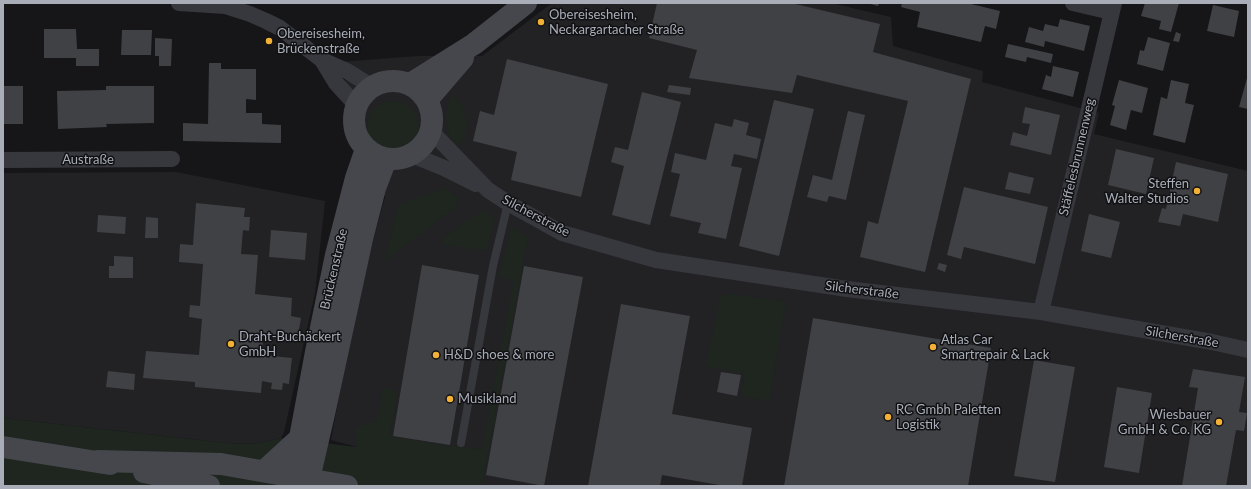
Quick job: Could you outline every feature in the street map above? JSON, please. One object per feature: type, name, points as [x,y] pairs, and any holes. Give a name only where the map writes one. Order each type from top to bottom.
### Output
[{"type":"street","points":[[179,3],[225,6],[250,14],[280,28],[322,60],[347,71],[371,86]]},
{"type":"street","points":[[410,84],[474,44],[526,3]]},
{"type":"street","points":[[1073,3],[1112,8]]},
{"type":"street","name":"Stäffelesbrunnenweg","points":[[1041,312],[1112,8]]},
{"type":"street","points":[[427,100],[474,44]]},
{"type":"street","points":[[322,60],[336,83],[356,105]]},
{"type":"street","points":[[397,80],[410,84],[420,90],[427,100],[432,115],[431,131],[424,145],[412,155],[399,159],[386,159],[375,155],[366,149],[356,136],[353,120],[356,105],[362,94],[371,86],[383,81],[397,80]]},
{"type":"street","name":"Silcherstraße","points":[[431,131],[488,190]]},
{"type":"street","name":"Brückenstraße","points":[[302,482],[300,438],[316,352],[336,255],[356,178],[366,149]]},
{"type":"street","name":"Silcherstraße","points":[[412,155],[444,168],[488,190],[508,204],[562,233],[656,260],[847,289],[1041,312],[1212,342],[1248,350]]},
{"type":"street","name":"Austraße","points":[[3,160],[172,159]]},
{"type":"street","name":"Brückenstraße","points":[[302,482],[375,188],[386,159]]},
{"type":"street","points":[[264,471],[300,438]]},
{"type":"street","points":[[3,447],[97,461],[209,486]]},
{"type":"street","points":[[97,461],[221,464],[264,471],[302,482],[347,486]]},
{"type":"lane","points":[[461,443],[493,266],[508,204]]},
{"type":"shaded area","points":[[552,3],[831,3],[891,17],[893,46],[983,71],[982,82],[1099,113],[1094,134],[1248,171],[1248,486],[472,486],[357,447],[331,440],[358,295],[385,197],[339,62],[418,56],[482,56]]},
{"type":"shaded area","points":[[451,94],[461,104],[467,121],[466,134],[460,146],[454,142],[449,135],[447,108]]},
{"type":"shaded area","points":[[393,101],[403,103],[411,109],[417,117],[419,127],[417,137],[411,145],[403,151],[393,153],[383,151],[375,145],[369,137],[367,127],[369,117],[375,109],[383,103]]},
{"type":"shaded area","points":[[176,172],[325,201],[315,293],[284,432],[281,438],[260,443],[236,444],[3,418],[3,173]]},
{"type":"shaded area","points":[[443,188],[457,196],[459,200],[455,207],[384,262],[397,210],[402,203]]},
{"type":"shaded area","points":[[484,211],[495,218],[486,251],[444,245],[444,238],[477,214]]},
{"type":"shaded area","points":[[511,228],[528,236],[482,486],[3,486],[3,418],[236,444],[260,443],[281,438],[357,447],[355,427],[378,420],[383,388],[398,391],[390,436],[451,447],[452,445],[482,450],[514,280],[499,277]]},
{"type":"shaded area","points":[[726,293],[786,302],[769,401],[741,396],[745,374],[706,366],[720,299]]},
{"type":"building","points":[[657,3],[791,3],[880,24],[873,52],[971,79],[925,272],[860,257],[868,221],[878,224],[908,101],[797,75],[792,93],[689,78],[697,50],[649,38]]},
{"type":"building","points":[[867,3],[879,3],[878,6]]},
{"type":"building","points":[[902,3],[967,3],[1000,11],[996,29],[985,26],[981,42],[917,27],[920,12],[901,7]]},
{"type":"building","points":[[1145,3],[1179,3],[1171,32],[1159,29],[1161,21],[1141,16]]},
{"type":"building","points":[[1213,5],[1239,11],[1234,37],[1207,31]]},
{"type":"building","points":[[1060,19],[1090,26],[1084,51],[1045,41],[1044,47],[1025,42],[1029,27],[1043,31],[1045,24],[1058,27]]},
{"type":"building","points":[[44,29],[76,29],[77,49],[99,49],[99,66],[76,66],[76,58],[44,58]]},
{"type":"building","points":[[122,30],[152,30],[151,55],[121,55]]},
{"type":"building","points":[[1176,32],[1181,34],[1179,42],[1173,41]]},
{"type":"building","points":[[1148,37],[1170,43],[1163,71],[1137,64],[1140,50],[1144,51]]},
{"type":"building","points":[[155,38],[172,39],[171,66],[159,66],[159,56],[155,56]]},
{"type":"building","points":[[1008,44],[1053,54],[1051,63],[1027,57],[1026,62],[1005,57]]},
{"type":"building","points":[[507,59],[608,84],[581,197],[511,180],[517,152],[473,141],[480,111],[494,115]]},
{"type":"building","points":[[209,63],[221,63],[221,69],[256,69],[256,100],[246,99],[246,113],[262,113],[262,124],[281,125],[281,143],[183,141],[183,123],[208,124]]},
{"type":"building","points":[[1053,66],[1079,72],[1073,97],[1042,89],[1046,75],[1051,77]]},
{"type":"building","points":[[1248,78],[1248,109],[1239,107]]},
{"type":"building","points":[[1119,80],[1148,88],[1142,113],[1131,110],[1126,130],[1110,125],[1115,106],[1112,105]]},
{"type":"building","points":[[1171,80],[1189,84],[1185,103],[1194,105],[1185,143],[1153,135],[1161,97],[1167,99]]},
{"type":"building","points":[[669,85],[691,88],[690,95],[667,92]]},
{"type":"building","points":[[3,86],[23,86],[23,124],[3,124]]},
{"type":"building","points":[[106,86],[154,86],[154,123],[106,124],[107,127],[58,129],[57,91],[106,90]]},
{"type":"building","points":[[642,92],[681,102],[650,225],[612,215],[624,166],[611,162],[615,147],[628,150]]},
{"type":"building","points":[[774,100],[814,109],[779,256],[739,246]]},
{"type":"building","points":[[1025,107],[1060,115],[1051,155],[1010,145],[1013,132],[1027,136],[1030,124],[1022,123]]},
{"type":"building","points":[[848,111],[865,115],[846,200],[829,196],[827,202],[807,197],[813,175],[832,180]]},
{"type":"building","points":[[734,119],[749,123],[746,135],[761,139],[757,159],[734,154],[731,166],[742,168],[726,239],[698,233],[701,223],[670,216],[680,174],[671,172],[675,153],[706,160],[715,123],[732,127]]},
{"type":"building","points":[[1116,149],[1154,158],[1146,194],[1108,185]]},
{"type":"building","name":"Steffen Walter Studios","points":[[1176,162],[1228,174],[1218,222],[1183,214],[1180,226],[1158,222],[1162,208],[1166,209]]},
{"type":"building","points":[[1009,172],[1034,178],[1030,194],[1005,189]]},
{"type":"building","points":[[964,187],[1048,207],[1035,264],[964,247],[961,259],[947,255]]},
{"type":"building","points":[[196,203],[245,208],[244,217],[250,217],[249,231],[243,230],[241,254],[258,255],[255,294],[292,298],[291,316],[301,318],[297,341],[263,337],[262,355],[292,358],[289,384],[283,383],[282,390],[271,389],[272,383],[262,381],[261,393],[195,387],[195,382],[143,378],[146,351],[199,355],[202,319],[189,317],[190,305],[200,306],[203,264],[179,262],[180,244],[193,245]]},
{"type":"building","points":[[1089,214],[1120,222],[1111,258],[1081,251]]},
{"type":"building","points":[[98,215],[126,217],[125,234],[97,232]]},
{"type":"building","points":[[146,217],[158,218],[158,238],[145,238]]},
{"type":"building","points":[[271,230],[307,233],[305,260],[269,257]]},
{"type":"building","points":[[114,256],[133,257],[133,278],[109,278],[109,266],[114,266]]},
{"type":"building","points":[[939,263],[947,265],[945,272],[937,269]]},
{"type":"building","name":"H&D shoes & more","points":[[422,265],[479,275],[450,445],[393,436]]},
{"type":"building","points":[[524,266],[583,277],[544,486],[486,475]]},
{"type":"building","points":[[621,304],[690,316],[672,414],[752,428],[742,486],[725,486],[662,475],[660,486],[588,486]]},
{"type":"building","name":"RC Gmbh Paletten Logistik","points":[[813,318],[991,348],[968,486],[784,486]]},
{"type":"building","points":[[1034,360],[1075,367],[1055,482],[1014,476]]},
{"type":"building","name":"Wiesbauer GmbH & Co. KG","points":[[1193,369],[1245,377],[1239,412],[1247,413],[1244,431],[1236,430],[1226,486],[1182,486],[1198,388],[1189,387]]},
{"type":"building","points":[[108,371],[135,374],[134,390],[106,387]]},
{"type":"building","points":[[721,372],[741,375],[737,396],[717,392]]},
{"type":"building","points":[[1117,387],[1152,393],[1139,473],[1104,467]]},
{"type":"place","name":"Obereisesheim, Neckargartacher Straße","points":[[541,22]]},
{"type":"place","name":"Obereisesheim, Brückenstraße","points":[[269,41]]},
{"type":"place","name":"Steffen Walter Studios","points":[[1197,191]]},
{"type":"place","name":"Draht-Buchäckert GmbH","points":[[231,344]]},
{"type":"place","name":"Atlas Car Smartrepair & Lack","points":[[933,347]]},
{"type":"place","name":"H&D shoes & more","points":[[436,355]]},
{"type":"place","name":"Musikland","points":[[450,399]]},
{"type":"place","name":"RC Gmbh Paletten Logistik","points":[[888,417]]},
{"type":"place","name":"Wiesbauer GmbH & Co. KG","points":[[1219,422]]}]
